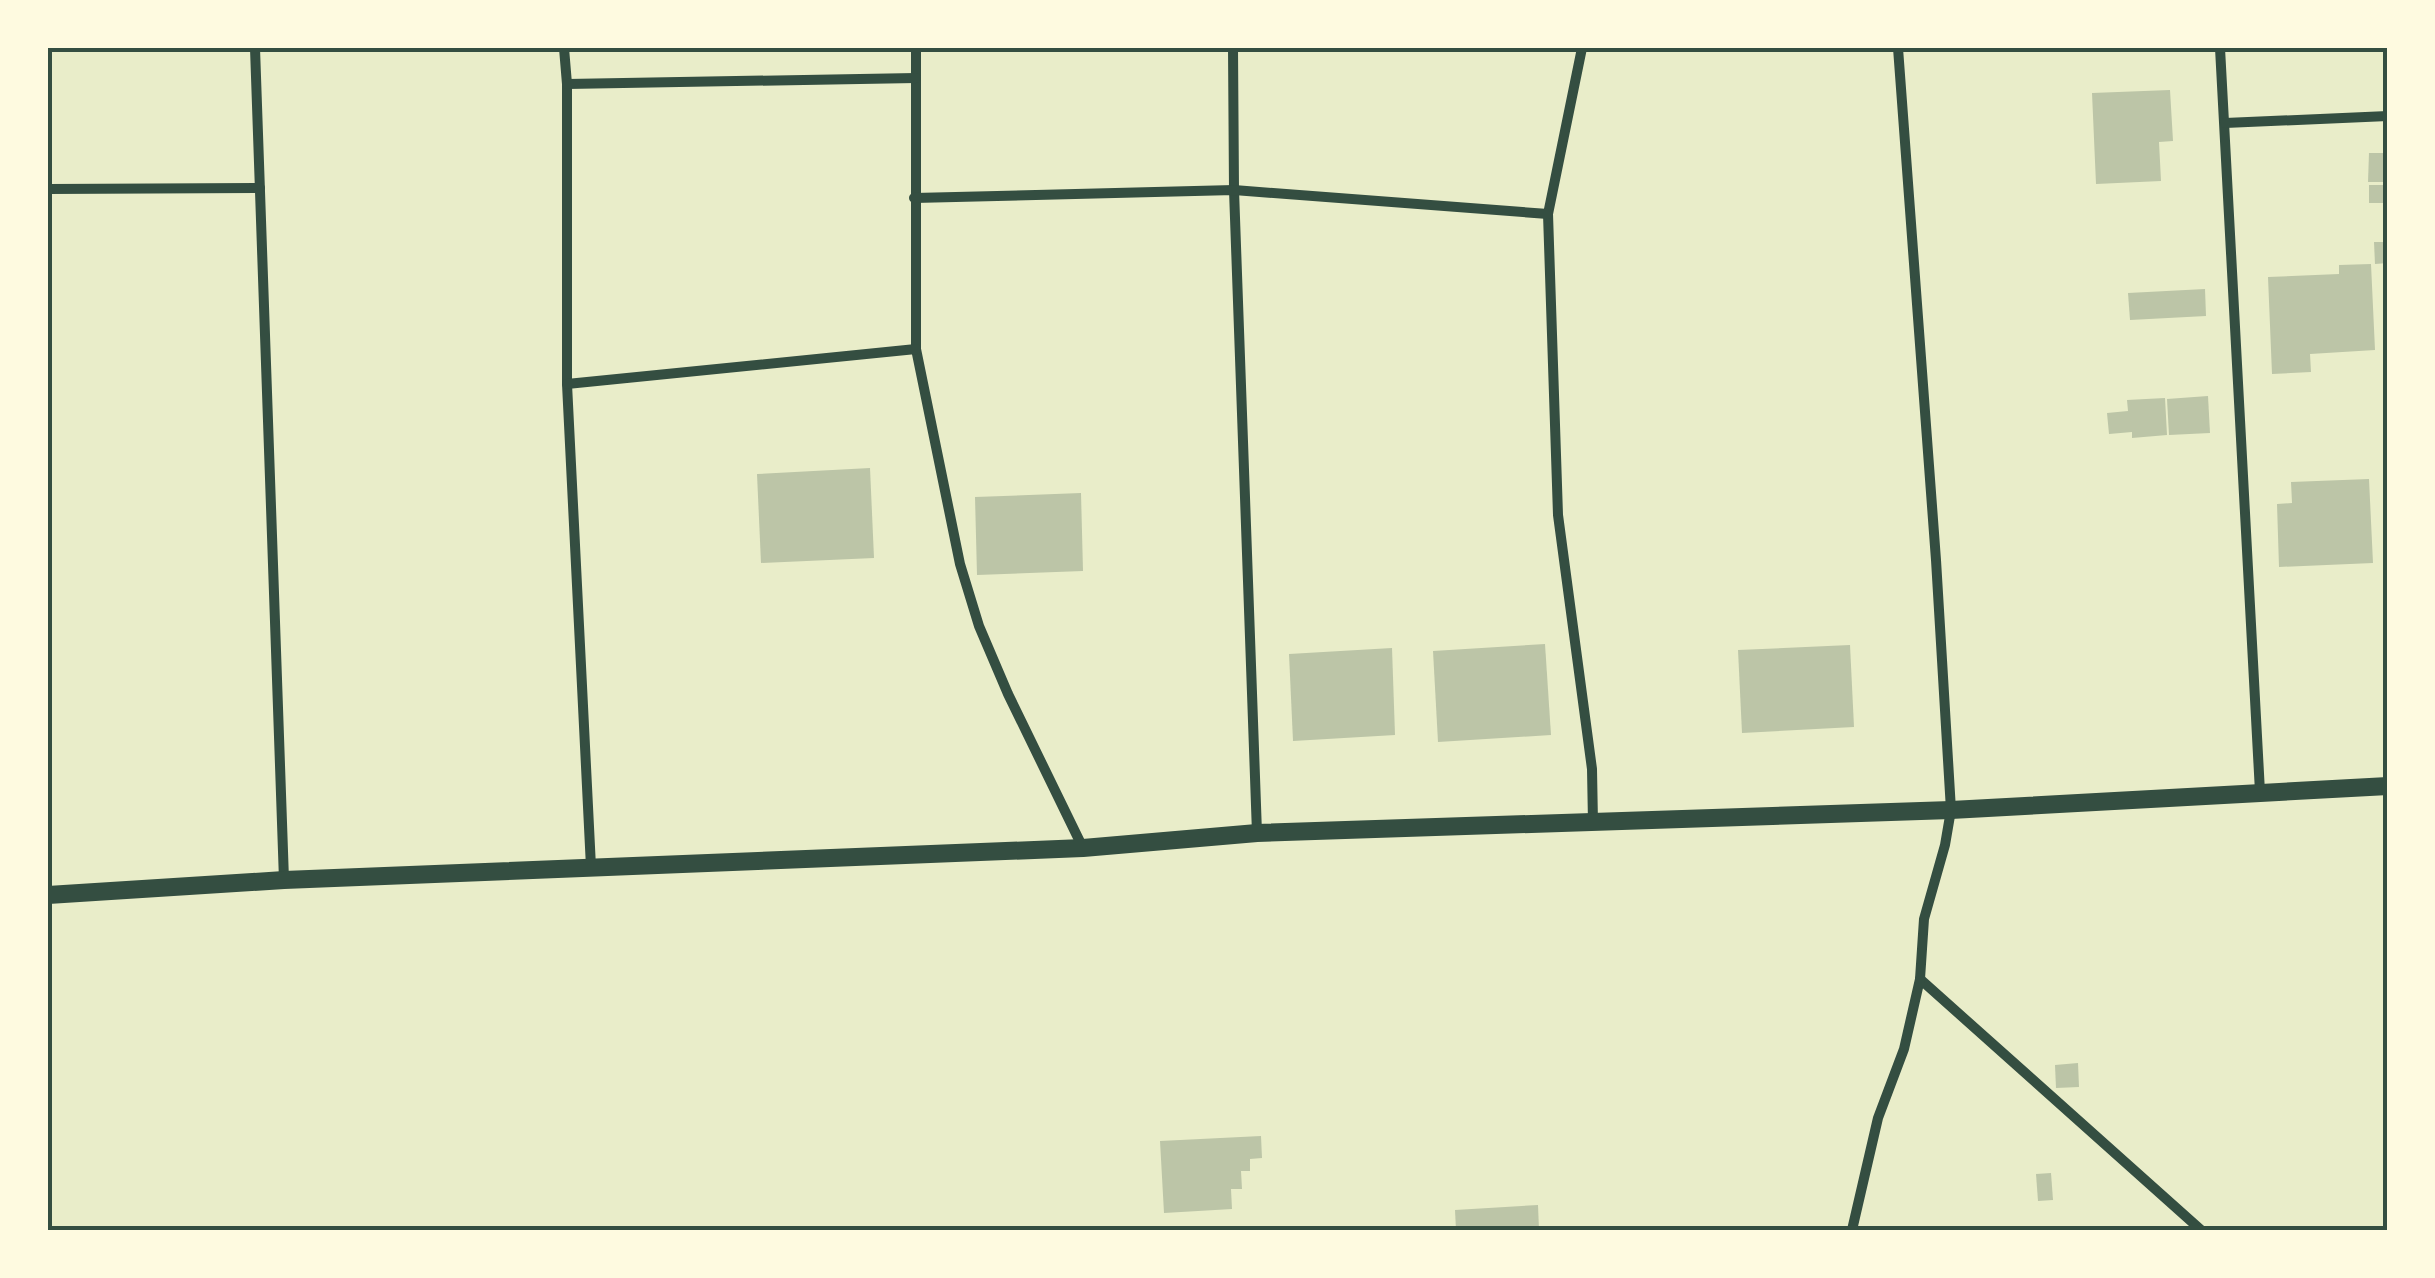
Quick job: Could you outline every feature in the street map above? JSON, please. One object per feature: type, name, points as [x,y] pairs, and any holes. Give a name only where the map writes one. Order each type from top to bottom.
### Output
[{"type":"street","points":[[255,48],[284,880]]},
{"type":"street","points":[[564,48],[567,384],[591,867]]},
{"type":"street","points":[[916,48],[916,349],[960,564],[1008,694],[1083,848]]},
{"type":"street","points":[[1233,48],[1234,190],[1258,834]]},
{"type":"street","points":[[1582,48],[1548,214],[1558,515],[1592,769],[1593,823]]},
{"type":"street","points":[[1852,1230],[1878,1118],[1904,1049],[1920,979],[1924,919],[1951,810],[1934,520],[1898,48]]},
{"type":"street","points":[[2220,48],[2260,792]]},
{"type":"street","points":[[567,84],[916,78]]},
{"type":"street","points":[[2225,122],[2388,116]]},
{"type":"street","points":[[48,188],[260,188]]},
{"type":"street","points":[[914,198],[1234,190],[1548,214]]},
{"type":"street","points":[[567,384],[916,349]]},
{"type":"street","points":[[48,895],[284,880],[1083,848],[1258,834],[1951,810],[2388,786]]},
{"type":"street","points":[[1920,979],[2201,1230]]},
{"type":"building","points":[[2170,90],[2173,141],[2159,142],[2161,181],[2096,184],[2092,93]]},
{"type":"building","points":[[2369,153],[2388,153],[2387,182],[2368,182]]},
{"type":"building","points":[[2369,185],[2388,185],[2388,203],[2369,203]]},
{"type":"building","points":[[2374,242],[2388,242],[2388,263],[2375,264]]},
{"type":"building","points":[[2371,264],[2375,350],[2310,354],[2311,372],[2272,374],[2268,277],[2339,274],[2339,265]]},
{"type":"building","points":[[2205,289],[2206,316],[2130,320],[2128,293]]},
{"type":"building","points":[[2208,396],[2210,433],[2169,435],[2167,399]]},
{"type":"building","points":[[2165,398],[2167,435],[2132,438],[2132,432],[2109,434],[2107,413],[2128,411],[2127,400]]},
{"type":"building","points":[[870,468],[874,558],[761,563],[757,474]]},
{"type":"building","points":[[2369,479],[2373,563],[2279,567],[2277,504],[2292,503],[2291,482]]},
{"type":"building","points":[[1081,493],[1083,571],[977,575],[975,497]]},
{"type":"building","points":[[1545,644],[1551,735],[1438,742],[1433,651]]},
{"type":"building","points":[[1850,645],[1854,727],[1742,733],[1738,650]]},
{"type":"building","points":[[1392,648],[1395,735],[1293,741],[1289,654]]},
{"type":"building","points":[[2078,1063],[2079,1087],[2056,1088],[2055,1065]]},
{"type":"building","points":[[1261,1136],[1262,1158],[1250,1159],[1250,1171],[1241,1171],[1242,1189],[1231,1189],[1232,1209],[1164,1213],[1160,1141]]},
{"type":"building","points":[[2051,1173],[2053,1200],[2038,1201],[2036,1174]]},
{"type":"building","points":[[1538,1205],[1539,1230],[1456,1230],[1455,1210]]}]
